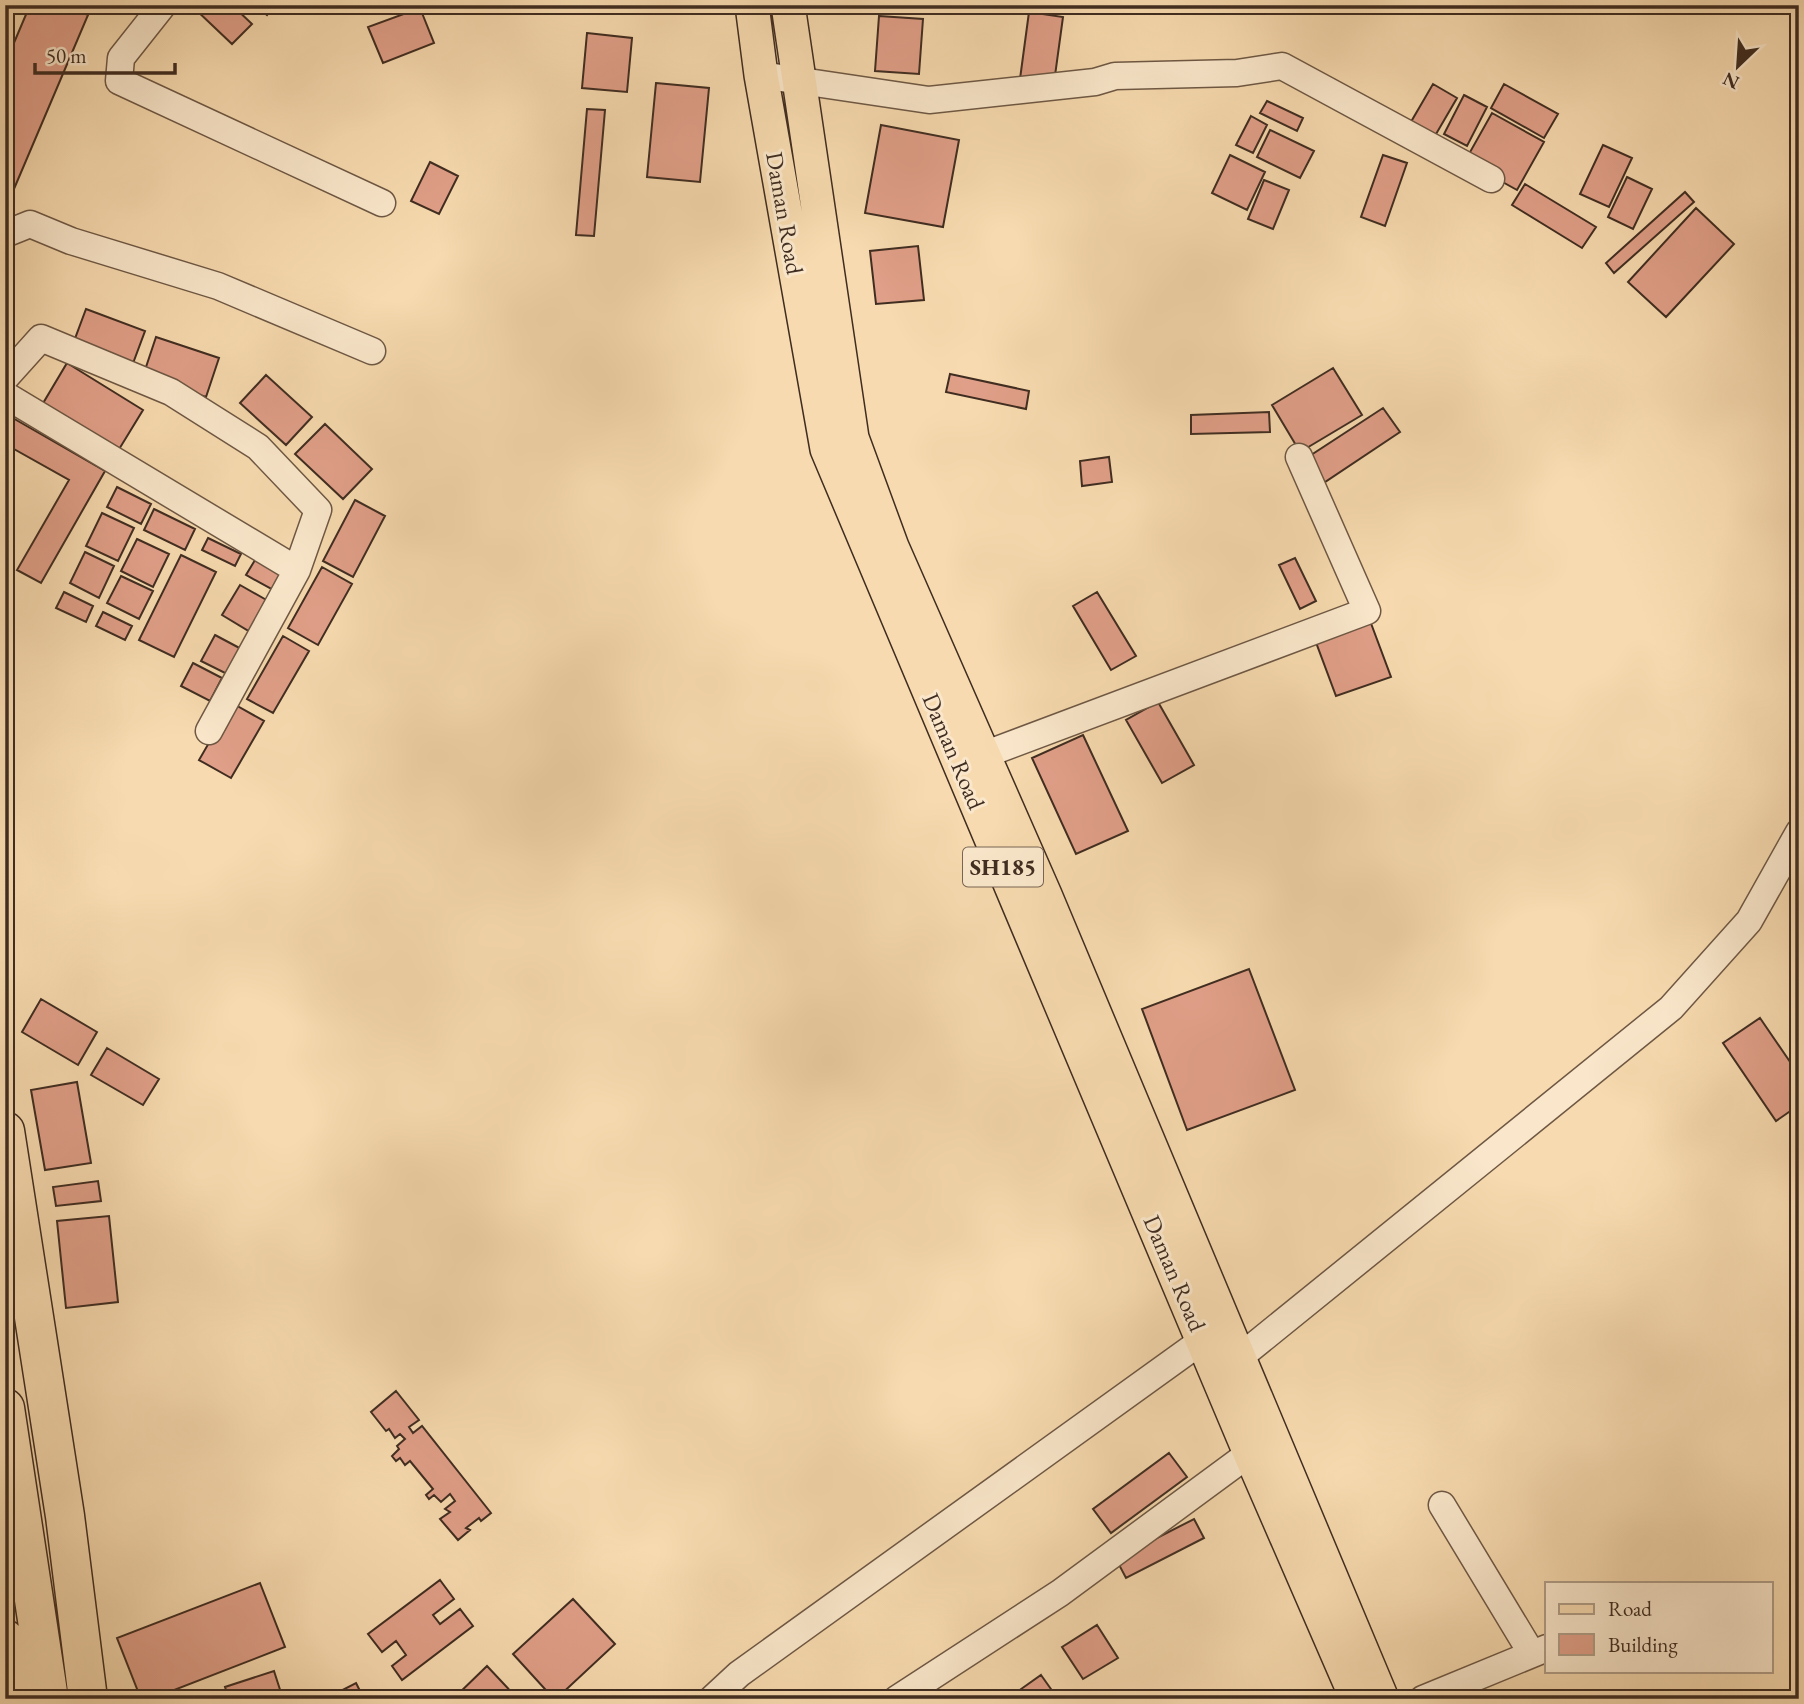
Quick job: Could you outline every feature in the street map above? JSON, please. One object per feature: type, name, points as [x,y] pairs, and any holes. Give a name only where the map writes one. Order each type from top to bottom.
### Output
[{"type":"highway","points":[[5,1131],[65,1516],[88,1699]]},
{"type":"highway","points":[[5,1408],[48,1699]]},
{"type":"highway","points":[[5,1639],[14,1699]]},
{"type":"main road","name":"Daman Road","points":[[752,5],[761,75],[827,449],[972,760],[1219,1354],[1262,1448],[1357,1699]]},
{"type":"main road","points":[[788,5],[852,438],[972,760]]},
{"type":"main road","points":[[1262,1448],[1382,1699]]},
{"type":"street","points":[[163,5],[121,58],[119,81],[382,203]]},
{"type":"street","points":[[761,75],[929,100],[1095,82],[1115,76],[1237,73],[1282,66],[1491,179]]},
{"type":"street","points":[[5,234],[30,224],[71,241],[218,286],[372,351]]},
{"type":"street","points":[[5,378],[41,338],[171,392],[258,447],[318,510],[297,570],[209,731]]},
{"type":"street","points":[[5,395],[297,570]]},
{"type":"street","points":[[972,760],[1367,611],[1299,457]]},
{"type":"street","points":[[712,1699],[739,1674],[1219,1354],[1671,1008],[1749,921],[1799,832]]},
{"type":"street","points":[[897,1699],[1060,1593],[1262,1448]]},
{"type":"street","points":[[1423,1699],[1539,1651],[1442,1505]]},
{"type":"building","points":[[30,5],[65,5],[88,15],[5,210],[5,64]]},
{"type":"building","points":[[197,5],[232,5],[252,24],[232,44],[194,8]]},
{"type":"building","points":[[255,5],[275,5],[267,15]]},
{"type":"building","points":[[420,8],[434,43],[383,63],[368,27]]},
{"type":"building","points":[[1029,12],[1063,17],[1054,83],[1020,79]]},
{"type":"building","points":[[879,16],[923,19],[919,74],[875,71]]},
{"type":"building","points":[[587,33],[632,38],[627,92],[582,88]]},
{"type":"building","points":[[656,83],[709,88],[700,182],[647,177]]},
{"type":"building","points":[[1433,84],[1457,98],[1432,141],[1408,127]]},
{"type":"building","points":[[1504,84],[1558,114],[1544,138],[1491,108]]},
{"type":"building","points":[[1464,95],[1487,107],[1467,146],[1444,134]]},
{"type":"building","points":[[1267,101],[1303,118],[1297,131],[1260,113]]},
{"type":"building","points":[[587,109],[605,110],[594,236],[576,235]]},
{"type":"building","points":[[1492,113],[1544,142],[1517,190],[1465,161]]},
{"type":"building","points":[[1251,116],[1267,125],[1253,153],[1236,145]]},
{"type":"building","points":[[881,125],[959,140],[943,227],[865,213]]},
{"type":"building","points":[[1270,130],[1314,151],[1300,178],[1257,157]]},
{"type":"building","points":[[1603,145],[1632,158],[1609,207],[1580,194]]},
{"type":"building","points":[[1230,155],[1265,172],[1247,210],[1212,193]]},
{"type":"building","points":[[1383,155],[1407,163],[1385,226],[1361,217]]},
{"type":"building","points":[[430,162],[458,176],[439,214],[411,201]]},
{"type":"building","points":[[1627,177],[1652,189],[1633,229],[1608,217]]},
{"type":"building","points":[[1264,180],[1289,190],[1273,229],[1248,219]]},
{"type":"building","points":[[1525,184],[1596,227],[1582,248],[1512,205]]},
{"type":"building","points":[[1685,192],[1694,202],[1614,273],[1606,263]]},
{"type":"building","points":[[1696,208],[1734,244],[1666,317],[1628,282]]},
{"type":"building","points":[[918,246],[924,300],[876,304],[870,251]]},
{"type":"building","points":[[86,309],[145,331],[132,366],[73,344]]},
{"type":"building","points":[[156,337],[219,358],[206,397],[143,376]]},
{"type":"building","points":[[67,363],[143,410],[118,451],[42,405]]},
{"type":"building","points":[[1333,368],[1362,415],[1300,452],[1272,405]]},
{"type":"building","points":[[950,374],[1029,391],[1026,409],[946,392]]},
{"type":"building","points":[[266,375],[312,417],[286,445],[240,403]]},
{"type":"building","points":[[1383,408],[1400,432],[1322,484],[1305,459]]},
{"type":"building","points":[[1269,412],[1270,432],[1191,434],[1191,415]]},
{"type":"building","points":[[11,417],[105,471],[41,583],[17,570],[69,480],[5,444],[5,427]]},
{"type":"building","points":[[325,424],[372,469],[343,499],[295,454]]},
{"type":"building","points":[[1109,457],[1112,482],[1082,486],[1080,461]]},
{"type":"building","points":[[117,487],[151,504],[141,524],[107,507]]},
{"type":"building","points":[[355,500],[385,516],[353,577],[323,561]]},
{"type":"building","points":[[154,509],[195,529],[185,550],[144,530]]},
{"type":"building","points":[[102,513],[134,528],[118,561],[86,546]]},
{"type":"building","points":[[208,538],[241,554],[235,566],[202,550]]},
{"type":"building","points":[[137,539],[169,554],[153,587],[121,571]]},
{"type":"building","points":[[85,552],[114,566],[99,598],[70,583]]},
{"type":"building","points":[[181,555],[216,572],[174,657],[139,640]]},
{"type":"building","points":[[1295,558],[1316,601],[1300,609],[1279,565]]},
{"type":"building","points":[[255,560],[283,576],[275,591],[246,575]]},
{"type":"building","points":[[322,567],[352,584],[318,645],[288,628]]},
{"type":"building","points":[[121,576],[153,591],[139,619],[107,603]]},
{"type":"building","points":[[240,585],[270,602],[252,633],[222,615]]},
{"type":"building","points":[[64,592],[93,606],[86,622],[56,608]]},
{"type":"building","points":[[1097,592],[1136,656],[1111,670],[1073,606]]},
{"type":"building","points":[[103,612],[132,626],[125,640],[96,626]]},
{"type":"building","points":[[1369,618],[1391,677],[1336,696],[1314,637]]},
{"type":"building","points":[[215,635],[247,652],[233,677],[201,661]]},
{"type":"building","points":[[283,636],[309,651],[273,713],[247,699]]},
{"type":"building","points":[[193,663],[222,678],[210,701],[181,686]]},
{"type":"building","points":[[1158,702],[1194,765],[1162,783],[1126,720]]},
{"type":"building","points":[[232,703],[264,721],[231,778],[199,760]]},
{"type":"building","points":[[1083,735],[1128,831],[1076,854],[1032,758]]},
{"type":"building","points":[[1249,969],[1295,1090],[1187,1130],[1142,1009]]},
{"type":"building","points":[[41,999],[97,1032],[78,1065],[22,1032]]},
{"type":"building","points":[[1760,1018],[1799,1075],[1799,1105],[1776,1121],[1723,1043]]},
{"type":"building","points":[[107,1048],[159,1079],[143,1105],[91,1075]]},
{"type":"building","points":[[77,1082],[91,1163],[45,1170],[31,1090]]},
{"type":"building","points":[[98,1181],[101,1201],[56,1206],[53,1187]]},
{"type":"building","points":[[109,1216],[118,1302],[66,1308],[57,1221]]},
{"type":"building","points":[[396,1391],[419,1420],[409,1427],[413,1433],[422,1426],[491,1513],[466,1528],[470,1530],[458,1540],[440,1519],[450,1512],[445,1509],[455,1501],[450,1494],[441,1502],[434,1495],[429,1499],[426,1495],[433,1489],[410,1461],[405,1465],[400,1458],[396,1461],[392,1456],[399,1449],[397,1446],[405,1439],[400,1434],[395,1438],[389,1429],[386,1431],[371,1412]]},
{"type":"building","points":[[1169,1453],[1187,1477],[1111,1533],[1093,1509]]},
{"type":"building","points":[[1194,1519],[1204,1538],[1126,1578],[1116,1559]]},
{"type":"building","points":[[440,1580],[454,1599],[433,1615],[440,1624],[460,1609],[473,1626],[402,1680],[392,1666],[406,1655],[396,1641],[382,1652],[368,1634]]},
{"type":"building","points":[[260,1583],[285,1647],[151,1699],[141,1699],[117,1638]]},
{"type":"building","points":[[573,1599],[615,1644],[554,1699],[513,1654]]},
{"type":"building","points":[[1097,1625],[1118,1658],[1083,1679],[1062,1647]]},
{"type":"building","points":[[487,1666],[518,1699],[453,1699]]},
{"type":"building","points":[[274,1671],[283,1699],[229,1699],[225,1687]]},
{"type":"building","points":[[1041,1675],[1058,1699],[1007,1699]]},
{"type":"building","points":[[356,1683],[364,1699],[325,1699]]}]
